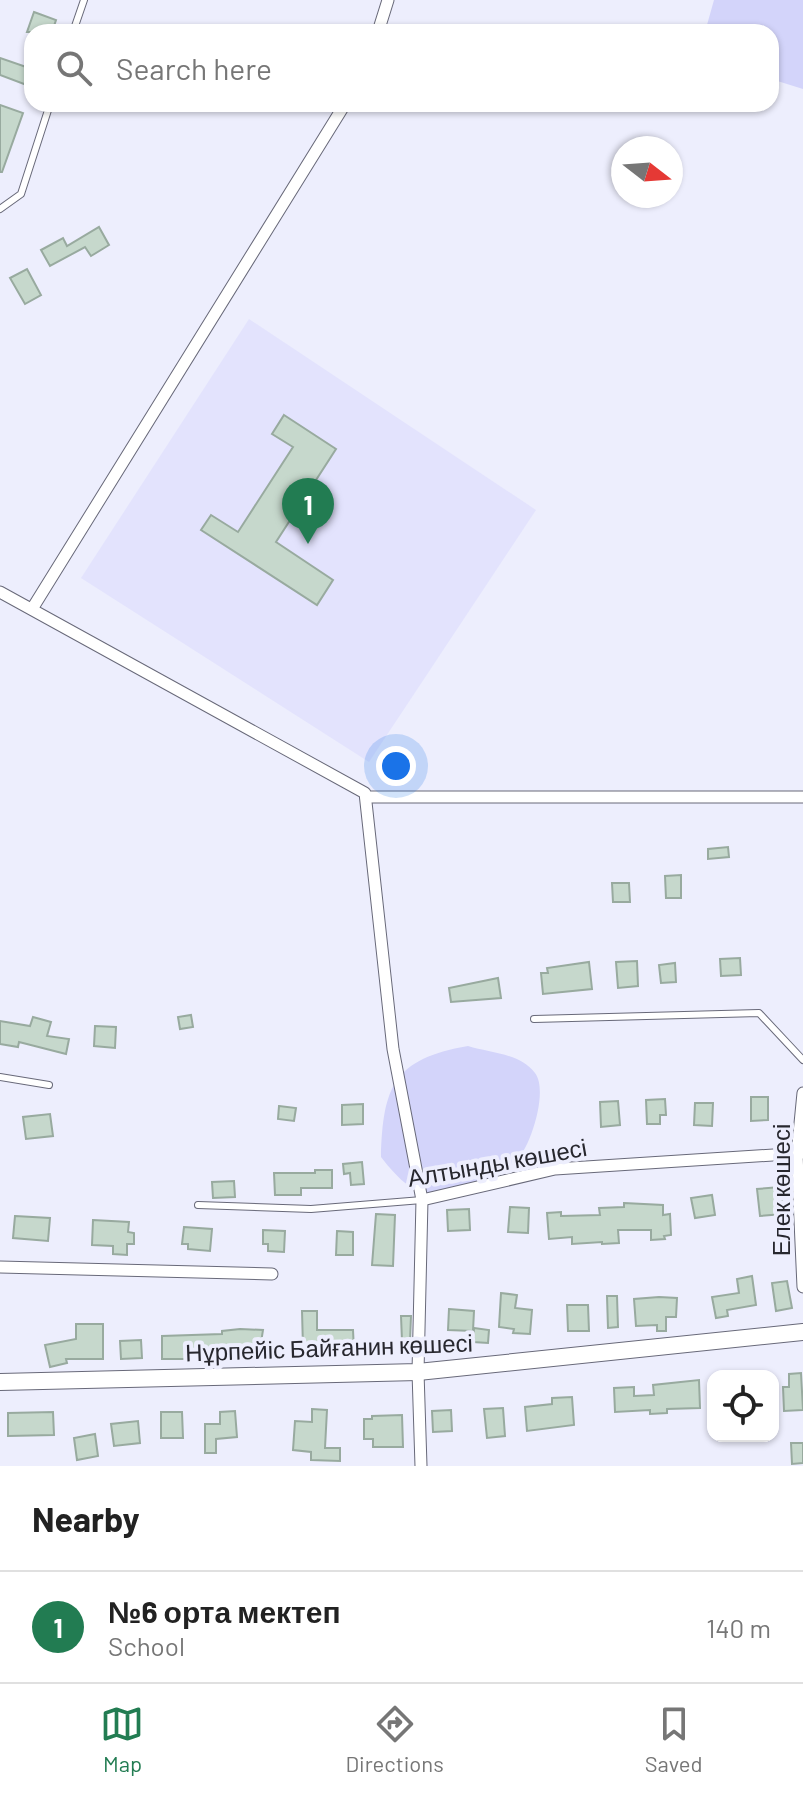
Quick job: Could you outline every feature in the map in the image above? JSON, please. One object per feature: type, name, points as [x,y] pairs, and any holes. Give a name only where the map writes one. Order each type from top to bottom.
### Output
[{"type":"street","points":[[380,24],[388,0]]},
{"type":"street","points":[[32,609],[340,112]]},
{"type":"street","points":[[0,592],[365,793],[393,1049],[422,1200],[418,1372],[421,1466]]},
{"type":"street","points":[[366,797],[803,797]]},
{"type":"street","name":"Елек көшесі","points":[[803,1093],[800,1153],[803,1287]]},
{"type":"street","name":"Алтынды көшесі","points":[[422,1200],[555,1169],[800,1153]]},
{"type":"street","points":[[0,1267],[272,1274]]},
{"type":"street","name":"Нұрпейіс Байғанин көшесі","points":[[0,1382],[418,1372],[803,1332]]},
{"type":"lane","points":[[76,24],[84,0]]},
{"type":"lane","points":[[0,209],[21,194],[47,112]]},
{"type":"lane","points":[[534,1019],[759,1013],[803,1060]]},
{"type":"lane","points":[[0,1077],[49,1085]]},
{"type":"lane","name":"Алтынды көшесі","points":[[198,1205],[311,1209],[422,1200]]},
{"type":"shaded area","points":[[714,0],[803,0],[803,89],[779,82],[779,24],[707,24]]},
{"type":"shaded area","points":[[249,319],[536,510],[369,762],[81,578]]},
{"type":"shaded area","points":[[468,1046],[513,1058],[529,1066],[539,1082],[536,1120],[520,1157],[507,1169],[460,1187],[437,1193],[421,1192],[402,1180],[381,1157],[382,1132],[390,1094],[408,1068],[423,1059]]},
{"type":"building","points":[[34,12],[56,20],[55,24],[30,24]]},
{"type":"building","points":[[0,58],[24,66],[24,84],[0,75]]},
{"type":"building","points":[[0,105],[23,113],[2,172],[0,172]]},
{"type":"building","points":[[99,227],[109,245],[91,256],[85,247],[50,266],[41,250],[63,238],[67,246]]},
{"type":"building","points":[[27,269],[41,295],[25,304],[10,278]]},
{"type":"building","points":[[284,415],[336,449],[276,542],[333,580],[317,605],[201,530],[211,515],[238,532],[293,447],[272,434]]},
{"type":"building","points":[[728,847],[729,857],[708,859],[708,849]]},
{"type":"building","points":[[681,875],[681,898],[666,898],[665,876]]},
{"type":"building","points":[[612,883],[629,883],[630,902],[613,902]]},
{"type":"building","points":[[740,958],[741,975],[721,976],[720,959]]},
{"type":"building","points":[[637,961],[638,986],[618,988],[616,962]]},
{"type":"building","points":[[589,962],[592,989],[543,994],[541,973],[548,973],[547,968]]},
{"type":"building","points":[[675,963],[676,982],[661,983],[659,965]]},
{"type":"building","points":[[498,978],[501,998],[451,1002],[449,988]]},
{"type":"building","points":[[191,1015],[193,1027],[180,1029],[178,1017]]},
{"type":"building","points":[[33,1017],[51,1022],[47,1036],[69,1039],[66,1054],[19,1042],[18,1047],[0,1044],[0,1021],[30,1026]]},
{"type":"building","points":[[95,1026],[116,1027],[115,1048],[94,1046]]},
{"type":"building","points":[[751,1097],[768,1097],[768,1120],[751,1121]]},
{"type":"building","points":[[665,1099],[666,1115],[660,1115],[660,1124],[647,1124],[646,1100]]},
{"type":"building","points":[[618,1101],[620,1125],[601,1127],[600,1102]]},
{"type":"building","points":[[695,1103],[713,1103],[712,1126],[694,1125]]},
{"type":"building","points":[[363,1104],[363,1124],[342,1125],[342,1105]]},
{"type":"building","points":[[279,1106],[296,1108],[294,1121],[278,1119]]},
{"type":"building","points":[[50,1114],[53,1136],[26,1139],[23,1117]]},
{"type":"building","points":[[362,1162],[364,1184],[351,1185],[350,1173],[344,1174],[343,1164]]},
{"type":"building","points":[[315,1170],[332,1170],[332,1188],[301,1188],[301,1195],[275,1195],[274,1173],[315,1173]]},
{"type":"building","points":[[234,1181],[235,1197],[213,1198],[212,1182]]},
{"type":"building","points":[[780,1187],[783,1214],[760,1216],[757,1189]]},
{"type":"building","points":[[712,1195],[715,1215],[695,1218],[691,1198]]},
{"type":"building","points":[[624,1203],[663,1205],[663,1215],[670,1214],[671,1235],[664,1236],[665,1239],[651,1240],[651,1230],[618,1230],[619,1243],[602,1244],[572,1244],[572,1237],[549,1239],[547,1213],[561,1212],[561,1216],[600,1215],[599,1208],[624,1207]]},
{"type":"building","points":[[510,1207],[529,1208],[528,1233],[508,1232]]},
{"type":"building","points":[[469,1209],[470,1230],[448,1231],[447,1210]]},
{"type":"building","points":[[376,1214],[395,1215],[393,1266],[372,1265]]},
{"type":"building","points":[[15,1216],[50,1218],[48,1241],[13,1238]]},
{"type":"building","points":[[93,1220],[129,1222],[128,1232],[134,1233],[134,1244],[127,1244],[127,1255],[113,1254],[113,1246],[92,1245]]},
{"type":"building","points":[[184,1227],[212,1229],[210,1251],[188,1249],[188,1244],[182,1244]]},
{"type":"building","points":[[263,1230],[285,1231],[284,1252],[268,1251],[268,1244],[263,1244]]},
{"type":"building","points":[[337,1231],[353,1232],[353,1255],[336,1255]]},
{"type":"building","points":[[752,1276],[756,1305],[727,1310],[728,1316],[716,1318],[712,1297],[739,1293],[737,1279]]},
{"type":"building","points":[[787,1281],[792,1308],[776,1311],[772,1283]]},
{"type":"building","points":[[501,1293],[517,1295],[515,1308],[532,1310],[530,1334],[513,1333],[514,1329],[499,1327]]},
{"type":"building","points":[[607,1296],[617,1296],[618,1327],[608,1328]]},
{"type":"building","points":[[677,1298],[676,1317],[666,1317],[666,1331],[657,1331],[657,1325],[636,1326],[634,1299]]},
{"type":"building","points":[[567,1305],[588,1305],[589,1331],[568,1331]]},
{"type":"building","points":[[449,1309],[474,1311],[473,1331],[448,1330]]},
{"type":"building","points":[[302,1311],[317,1311],[317,1330],[353,1330],[354,1351],[327,1351],[326,1346],[303,1347]]},
{"type":"building","points":[[401,1316],[411,1316],[410,1341],[402,1341]]},
{"type":"building","points":[[76,1324],[103,1324],[103,1359],[66,1359],[67,1363],[50,1367],[45,1345],[76,1339]]},
{"type":"building","points":[[474,1328],[489,1330],[488,1343],[473,1342]]},
{"type":"building","points":[[263,1330],[259,1355],[245,1355],[245,1350],[215,1356],[185,1355],[186,1359],[162,1359],[162,1336],[222,1334],[222,1331]]},
{"type":"building","points":[[141,1340],[142,1358],[121,1359],[120,1341]]},
{"type":"building","points":[[801,1373],[803,1410],[784,1411],[783,1387],[789,1387],[789,1374]]},
{"type":"building","points":[[699,1380],[700,1408],[667,1409],[667,1413],[650,1414],[650,1410],[615,1412],[614,1388],[634,1387],[634,1396],[654,1395],[653,1385]]},
{"type":"building","points":[[572,1397],[574,1425],[527,1431],[525,1407],[552,1404],[552,1398]]},
{"type":"building","points":[[503,1408],[505,1436],[487,1438],[484,1409]]},
{"type":"building","points":[[312,1409],[327,1410],[325,1448],[340,1448],[340,1461],[311,1460],[311,1452],[293,1450],[295,1421],[312,1422]]},
{"type":"building","points":[[451,1410],[452,1431],[433,1432],[432,1411]]},
{"type":"building","points":[[235,1411],[237,1437],[216,1439],[216,1453],[205,1453],[205,1424],[220,1424],[220,1412]]},
{"type":"building","points":[[53,1412],[54,1435],[8,1436],[8,1413]]},
{"type":"building","points":[[161,1412],[182,1412],[183,1438],[161,1438]]},
{"type":"building","points":[[402,1415],[403,1447],[373,1447],[373,1439],[364,1439],[364,1419]]},
{"type":"building","points":[[138,1421],[140,1443],[114,1446],[111,1424]]},
{"type":"building","points":[[95,1434],[98,1456],[77,1460],[74,1438]]},
{"type":"building","points":[[791,1443],[803,1443],[803,1463],[792,1464]]},
{"type":"place","name":"№6 орта мектеп","points":[[308,544]]}]
